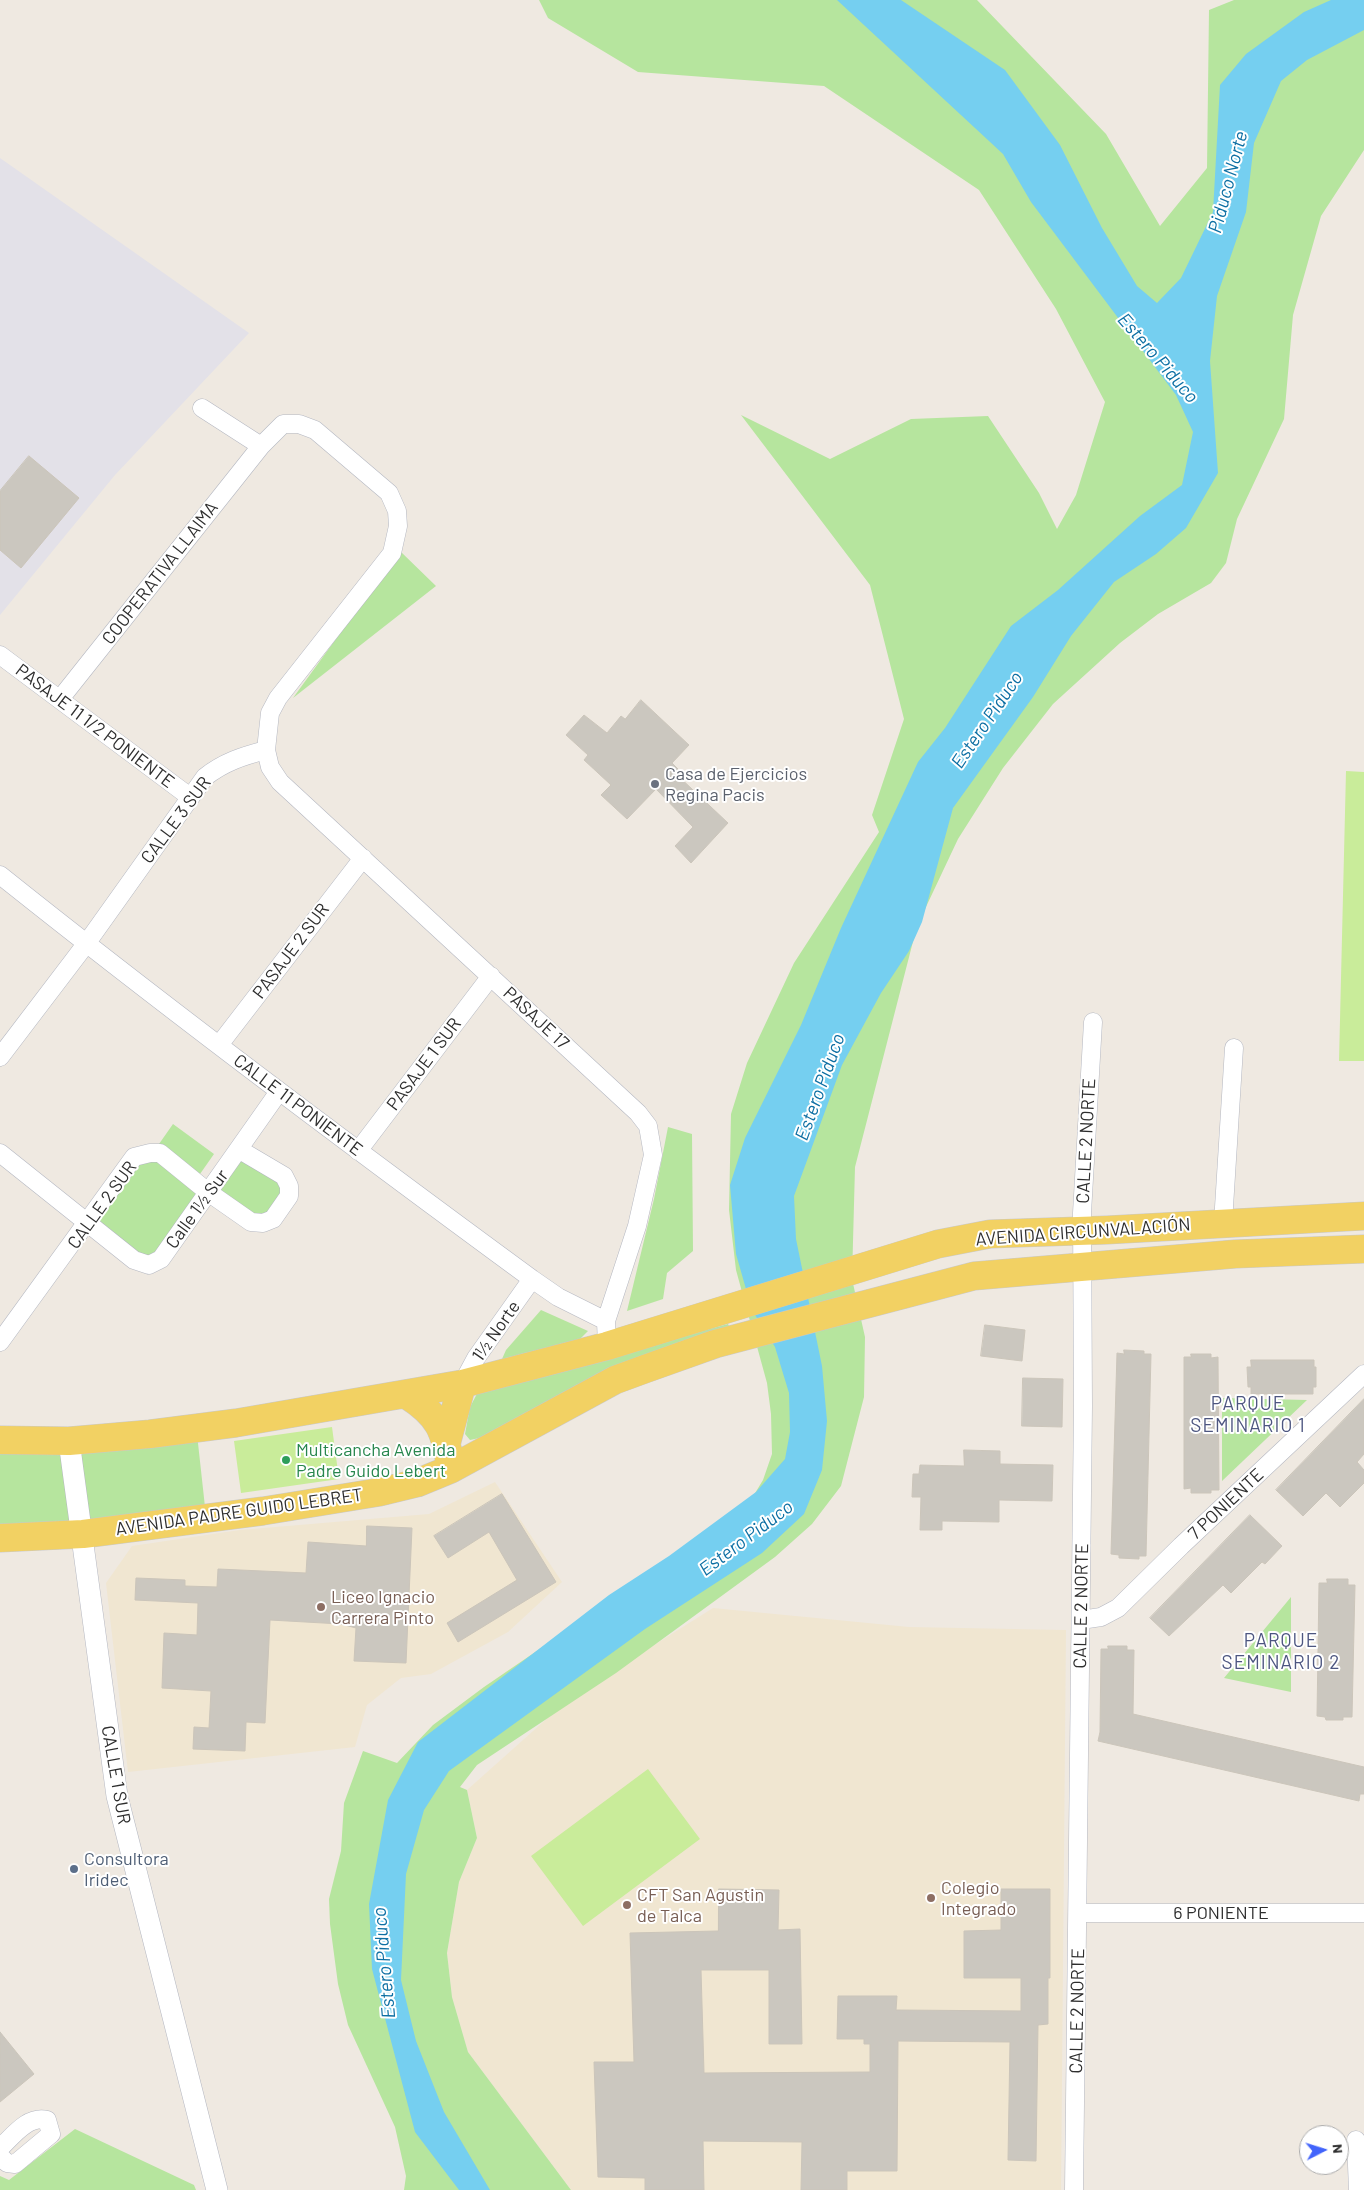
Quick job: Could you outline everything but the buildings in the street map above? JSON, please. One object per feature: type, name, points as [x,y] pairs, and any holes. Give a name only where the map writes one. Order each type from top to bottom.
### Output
[{"type":"main road","name":"AVENIDA CIRCUNVALACIÓN","points":[[607,1333],[708,1313],[938,1244],[990,1234],[1364,1216]]},
{"type":"main road","name":"AVENIDA CIRCUNVALACIÓN","points":[[715,1344],[974,1276],[1235,1254],[1364,1249]]},
{"type":"main road","points":[[0,1440],[69,1441],[150,1434],[236,1423],[407,1395],[462,1384],[607,1333]]},
{"type":"main road","name":"AVENIDA PADRE GUIDO LEBRET","points":[[0,1538],[83,1534],[263,1511],[380,1492],[417,1483],[451,1469],[615,1380],[715,1344]]},
{"type":"main road","points":[[447,1441],[462,1384]]},
{"type":"main road","points":[[407,1395],[426,1408],[437,1421],[447,1441],[451,1469]]},
{"type":"street","points":[[202,408],[261,446]]},
{"type":"street","name":"COOPERATIVA LLAIMA","points":[[60,699],[261,446],[283,424],[299,424],[315,430],[388,493],[397,511],[398,526],[392,553],[278,698],[270,713],[266,750]]},
{"type":"street","name":"PASAJE 11 1/2 PONIENTE","points":[[0,655],[190,797]]},
{"type":"street","name":"CALLE 3 SUR","points":[[0,1057],[86,944],[205,776],[220,765],[266,750]]},
{"type":"street","name":"PASAJE 17","points":[[266,750],[270,768],[280,782],[638,1113],[648,1126],[653,1154],[637,1226],[607,1333]]},
{"type":"street","name":"PASAJE 2 SUR","points":[[219,1045],[363,858]]},
{"type":"street","name":"CALLE 11 PONIENTE","points":[[0,875],[278,1093],[607,1333]]},
{"type":"street","name":"PASAJE 1 SUR","points":[[358,1151],[491,976]]},
{"type":"street","name":"CALLE 2 NORTE","points":[[1074,2190],[1081,1620],[1083,1230],[1093,1022]]},
{"type":"street","points":[[1223,1223],[1234,1048]]},
{"type":"street","name":"Calle 1½ Sur","points":[[0,1153],[134,1260],[149,1265],[161,1259],[240,1150],[278,1093]]},
{"type":"street","name":"CALLE 2 SUR","points":[[0,1342],[134,1157],[142,1154],[160,1153],[208,1192],[251,1222],[263,1223],[273,1219],[289,1196],[289,1186],[284,1176],[240,1150]]},
{"type":"street","name":"1½ Norte","points":[[462,1384],[476,1358],[532,1279]]},
{"type":"street","name":"7 PONIENTE","points":[[1081,1620],[1100,1617],[1118,1608],[1181,1546],[1364,1374]]},
{"type":"street","name":"CALLE 1 SUR","points":[[69,1441],[117,1796],[217,2190]]},
{"type":"street","name":"6 PONIENTE","points":[[1078,1913],[1364,1913]]},
{"type":"street","points":[[0,2148],[29,2122],[38,2118],[47,2120],[51,2134],[16,2164],[7,2163],[0,2156]]},
{"type":"street","points":[[1356,2140],[1358,2190]]},
{"type":"shaded area","points":[[0,158],[249,333],[115,475],[0,615]]},
{"type":"shaded area","name":"Liceo Ignacio Carrera Pinto","points":[[495,1482],[562,1582],[508,1632],[431,1674],[401,1678],[367,1705],[355,1747],[128,1772],[106,1583],[132,1546],[240,1530],[429,1514]]},
{"type":"shaded area","points":[[713,1608],[909,1627],[1066,1630],[1061,2190],[571,2190],[468,2052],[452,1997],[447,1953],[459,1882],[477,1838],[467,1790],[570,1698]]},
{"type":"green space","points":[[539,0],[977,0],[1106,134],[1160,226],[1207,168],[1209,10],[1234,0],[1364,0],[1364,150],[1321,216],[1293,315],[1284,419],[1237,519],[1226,563],[1211,583],[1158,614],[1120,643],[1053,704],[1003,768],[958,839],[917,926],[855,1167],[852,1279],[865,1337],[864,1397],[841,1486],[812,1524],[775,1557],[616,1673],[477,1765],[460,1787],[467,1790],[477,1838],[459,1882],[447,1953],[452,1997],[468,2052],[571,2190],[404,2190],[406,2176],[395,2127],[348,2025],[338,1984],[330,1924],[329,1899],[341,1851],[344,1803],[363,1751],[397,1763],[433,1725],[484,1687],[746,1508],[763,1480],[772,1454],[771,1414],[767,1383],[736,1270],[729,1210],[731,1114],[747,1063],[794,963],[879,832],[872,815],[904,719],[870,585],[741,415],[830,459],[911,419],[988,416],[1039,493],[1057,529],[1076,495],[1105,402],[1056,309],[979,190],[824,86],[638,72],[548,18]]},
{"type":"green space","points":[[400,551],[436,586],[293,698]]},
{"type":"green space","points":[[1346,771],[1364,772],[1364,1061],[1339,1061]]},
{"type":"green space","points":[[173,1124],[214,1154],[200,1174],[159,1144]]},
{"type":"green space","points":[[668,1127],[692,1134],[693,1251],[667,1273],[663,1299],[627,1311],[654,1199]]},
{"type":"green space","points":[[240,1150],[289,1186],[263,1223],[208,1192]]},
{"type":"green space","points":[[150,1153],[208,1192],[149,1265],[89,1223],[134,1157]]},
{"type":"green space","points":[[541,1310],[588,1331],[580,1339],[502,1359],[506,1350]]},
{"type":"green space","points":[[728,1324],[731,1330],[484,1437],[470,1440],[465,1434],[470,1407],[479,1390]]},
{"type":"green space","points":[[1222,1398],[1307,1400],[1222,1481]]},
{"type":"green space","name":"Multicancha Avenida Padre Guido Lebert","points":[[332,1427],[339,1479],[241,1493],[234,1441]]},
{"type":"green space","points":[[197,1434],[205,1507],[72,1523],[0,1525],[0,1449]]},
{"type":"green space","points":[[1291,1597],[1291,1692],[1224,1678]]},
{"type":"green space","points":[[648,1769],[700,1839],[583,1926],[531,1856]]},
{"type":"green space","points":[[75,2129],[194,2185],[196,2190],[0,2190],[0,2176],[9,2180]]},
{"type":"water","points":[[837,0],[901,0],[1005,70],[1060,145],[1102,228],[1137,286],[1157,303],[1181,278],[1213,212],[1220,85],[1246,54],[1304,12],[1331,0],[1364,0],[1364,30],[1307,60],[1281,81],[1254,143],[1246,212],[1217,296],[1210,361],[1218,473],[1186,528],[1156,554],[1114,582],[1071,636],[1033,697],[953,808],[922,922],[909,951],[881,993],[842,1065],[794,1196],[796,1239],[822,1366],[827,1421],[822,1470],[804,1514],[762,1553],[645,1629],[449,1771],[424,1810],[406,1874],[401,1980],[416,2041],[444,2112],[490,2190],[459,2190],[415,2132],[372,1969],[369,1904],[388,1800],[418,1742],[609,1595],[669,1556],[756,1492],[785,1459],[790,1432],[789,1393],[775,1347],[752,1310],[736,1254],[730,1185],[745,1138],[801,1025],[841,928],[918,762],[945,728],[1011,626],[1058,590],[1140,516],[1182,485],[1193,432],[1176,395],[1031,202],[1003,154]]},
{"type":"place","name":"Casa de Ejercicios Regina Pacis","points":[[655,784]]},
{"type":"place","name":"Multicancha Avenida Padre Guido Lebert","points":[[286,1460]]},
{"type":"place","name":"Liceo Ignacio Carrera Pinto","points":[[321,1607]]},
{"type":"place","name":"Consultora Iridec","points":[[74,1869]]},
{"type":"place","name":"Colegio Integrado","points":[[931,1898]]},
{"type":"place","name":"CFT San Agustin de Talca","points":[[627,1905]]},
{"type":"district","name":"PARQUE SEMINARIO 1","points":[[1248,1415]]},
{"type":"district","name":"PARQUE SEMINARIO 2","points":[[1281,1652]]},
{"type":"water label","name":"Piduco Norte","points":[[1228,182]]},
{"type":"water label","name":"Estero Piduco","points":[[1158,358]]},
{"type":"water label","name":"Estero Piduco","points":[[987,720]]},
{"type":"water label","name":"Estero Piduco","points":[[820,1087]]},
{"type":"water label","name":"Estero Piduco","points":[[746,1538]]},
{"type":"water label","name":"Estero Piduco","points":[[384,1963]]}]
